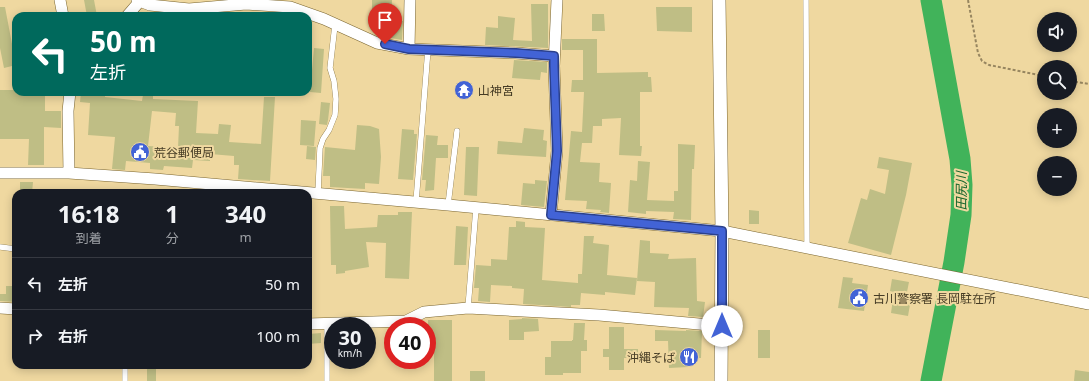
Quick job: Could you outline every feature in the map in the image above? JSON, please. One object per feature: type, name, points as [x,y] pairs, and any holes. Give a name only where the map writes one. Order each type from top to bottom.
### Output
[{"type":"street","points":[[60,0],[62,12]]},
{"type":"street","points":[[409,49],[410,0]]},
{"type":"street","points":[[551,215],[557,151],[554,56],[557,0]]},
{"type":"street","points":[[719,0],[722,231],[721,381]]},
{"type":"street","points":[[132,12],[145,1],[189,8],[246,4],[290,6],[305,12]]},
{"type":"street","points":[[312,15],[377,43],[409,49],[554,56]]},
{"type":"street","points":[[69,173],[68,111],[70,96]]},
{"type":"street","points":[[0,173],[69,173],[261,189]]},
{"type":"street","points":[[312,193],[722,231],[1089,304]]},
{"type":"street","points":[[0,308],[12,309]]},
{"type":"street","points":[[376,322],[406,321],[424,312],[468,308],[599,315],[722,326]]},
{"type":"street","points":[[312,324],[324,324]]},
{"type":"lane","points":[[806,0],[807,248]]},
{"type":"lane","points":[[318,193],[320,148],[335,115],[336,99],[330,68],[336,25]]},
{"type":"lane","points":[[416,202],[428,49]]},
{"type":"lane","points":[[448,205],[457,131]]},
{"type":"lane","points":[[468,308],[476,208]]},
{"type":"lane","points":[[0,247],[12,248]]},
{"type":"lane","points":[[125,369],[125,381]]},
{"type":"lane","points":[[327,369],[327,381]]},
{"type":"path","points":[[968,0],[978,53],[982,60],[989,65],[1037,75]]},
{"type":"path","points":[[1077,82],[1089,84]]},
{"type":"building","points":[[84,0],[94,0],[96,12],[86,12]]},
{"type":"building","points":[[372,0],[392,0],[391,20],[403,21],[402,40],[375,34],[374,18],[372,18]]},
{"type":"building","points":[[531,4],[548,4],[548,48],[485,45],[486,27],[498,28],[498,16],[515,18],[513,40],[532,41]]},
{"type":"building","points":[[0,7],[5,7],[12,44],[12,66],[4,68],[0,48]]},
{"type":"building","points":[[656,7],[692,7],[692,32],[657,31]]},
{"type":"building","points":[[592,14],[604,14],[605,31],[592,31]]},
{"type":"building","points":[[562,39],[597,39],[597,73],[648,72],[648,77],[651,77],[652,92],[640,92],[641,156],[619,155],[621,118],[602,119],[602,126],[593,126],[592,143],[582,143],[580,162],[600,163],[599,182],[611,183],[609,213],[600,212],[601,210],[586,209],[587,201],[565,200],[571,131],[582,132],[584,92],[571,92],[572,80],[583,80],[583,50],[562,50]]},
{"type":"building","points":[[314,48],[324,49],[321,93],[312,92]]},
{"type":"building","points":[[514,60],[547,62],[547,73],[541,72],[540,80],[512,78]]},
{"type":"building","points":[[0,90],[12,90],[12,96],[45,96],[45,111],[61,111],[61,128],[44,127],[44,165],[28,165],[29,139],[0,139]]},
{"type":"building","points":[[81,96],[105,96],[142,101],[143,96],[153,96],[153,99],[198,101],[196,133],[218,134],[219,124],[231,125],[229,142],[261,144],[264,97],[275,97],[270,181],[238,179],[239,165],[234,165],[234,156],[210,154],[210,161],[193,160],[192,168],[164,166],[163,170],[150,169],[150,163],[126,161],[125,170],[112,169],[115,137],[88,135],[90,103],[80,102]],"holes":[[[152,111],[176,113],[175,126],[179,126],[178,148],[148,146]]]},
{"type":"building","points":[[321,102],[330,103],[327,125],[319,124]]},
{"type":"building","points":[[301,120],[316,121],[314,146],[300,145]]},
{"type":"building","points":[[357,125],[370,126],[379,129],[381,157],[379,184],[365,183],[365,189],[330,187],[330,176],[323,176],[325,147],[355,150]]},
{"type":"building","points":[[524,128],[544,130],[543,140],[547,141],[546,157],[497,154],[498,141],[522,143]]},
{"type":"building","points":[[402,129],[414,130],[414,134],[417,134],[413,180],[398,179]]},
{"type":"building","points":[[426,135],[438,136],[437,145],[448,145],[448,158],[436,158],[434,190],[425,191],[426,180],[422,180]]},
{"type":"building","points":[[678,144],[695,145],[694,169],[692,169],[691,220],[673,219],[674,212],[646,211],[646,214],[628,212],[630,180],[637,181],[638,161],[650,162],[647,200],[674,201],[674,191],[678,191]]},
{"type":"building","points":[[307,146],[316,147],[315,160],[306,159]]},
{"type":"building","points":[[466,147],[479,147],[477,196],[464,195]]},
{"type":"building","points":[[879,157],[912,163],[906,195],[891,255],[848,243],[861,198],[867,200],[870,189],[885,194],[889,170],[877,168]]},
{"type":"building","points":[[535,180],[547,181],[544,207],[521,205],[523,183],[535,184]]},
{"type":"building","points":[[20,182],[33,182],[32,189],[20,189]]},
{"type":"building","points":[[330,206],[344,206],[345,229],[377,227],[378,215],[398,215],[398,212],[412,212],[409,279],[385,278],[386,243],[366,242],[369,267],[336,274],[336,265],[331,265]]},
{"type":"building","points":[[749,210],[759,211],[759,224],[749,224]]},
{"type":"building","points":[[516,221],[525,222],[525,227],[545,228],[542,280],[578,283],[578,274],[582,274],[584,236],[594,236],[593,243],[609,245],[607,275],[637,278],[635,295],[605,292],[605,295],[581,293],[580,305],[571,305],[571,307],[523,304],[524,289],[512,288],[512,286],[491,285],[490,302],[478,301],[479,288],[474,288],[476,265],[491,266],[491,259],[507,260],[509,227],[516,227]]},
{"type":"building","points":[[456,226],[468,227],[466,265],[454,265]]},
{"type":"building","points":[[640,240],[650,241],[650,253],[669,254],[668,259],[696,258],[697,301],[705,302],[703,317],[688,316],[689,308],[654,307],[655,282],[637,281]]},
{"type":"building","points":[[843,277],[853,278],[852,283],[868,285],[864,311],[838,308]]},
{"type":"building","points":[[892,279],[909,282],[907,292],[912,293],[908,316],[891,313],[894,292],[890,291]]},
{"type":"building","points":[[6,286],[12,286],[12,302],[0,301],[0,294],[6,294]]},
{"type":"building","points":[[522,318],[538,319],[539,331],[524,332],[524,340],[509,340],[509,320]]},
{"type":"building","points":[[436,320],[452,320],[452,381],[434,381],[434,369],[436,369]]},
{"type":"building","points":[[574,323],[585,323],[584,340],[587,340],[587,351],[581,351],[581,373],[545,375],[545,357],[551,357],[551,341],[572,341]]},
{"type":"building","points":[[609,327],[624,327],[624,349],[638,349],[638,358],[624,358],[624,370],[609,370],[609,357],[603,357],[603,349],[609,349]]},
{"type":"building","points":[[655,330],[702,331],[701,358],[689,358],[688,367],[669,368],[668,341],[655,341]]},
{"type":"building","points":[[758,330],[770,330],[770,358],[758,358]]},
{"type":"building","points":[[321,333],[321,343],[312,344],[312,334]]},
{"type":"building","points":[[147,369],[156,369],[156,381],[147,381]]},
{"type":"building","points":[[1075,370],[1089,372],[1089,381],[1074,381]]},
{"type":"building","points":[[470,371],[485,371],[485,381],[470,381]]},
{"type":"waterway","name":"田尻川","points":[[931,0],[960,159],[962,185],[961,215],[954,262],[931,381]]},
{"type":"place","name":"山神宮","points":[[464,90]]},
{"type":"place","name":"荒谷郵便局","points":[[140,152]]},
{"type":"place","name":"古川警察署 長岡駐在所","points":[[859,298]]},
{"type":"place","name":"沖縄そば","points":[[689,357]]},
{"type":"route","points":[[385,44],[409,49],[421,48],[554,56],[557,151],[551,215],[722,231],[722,326]]}]
